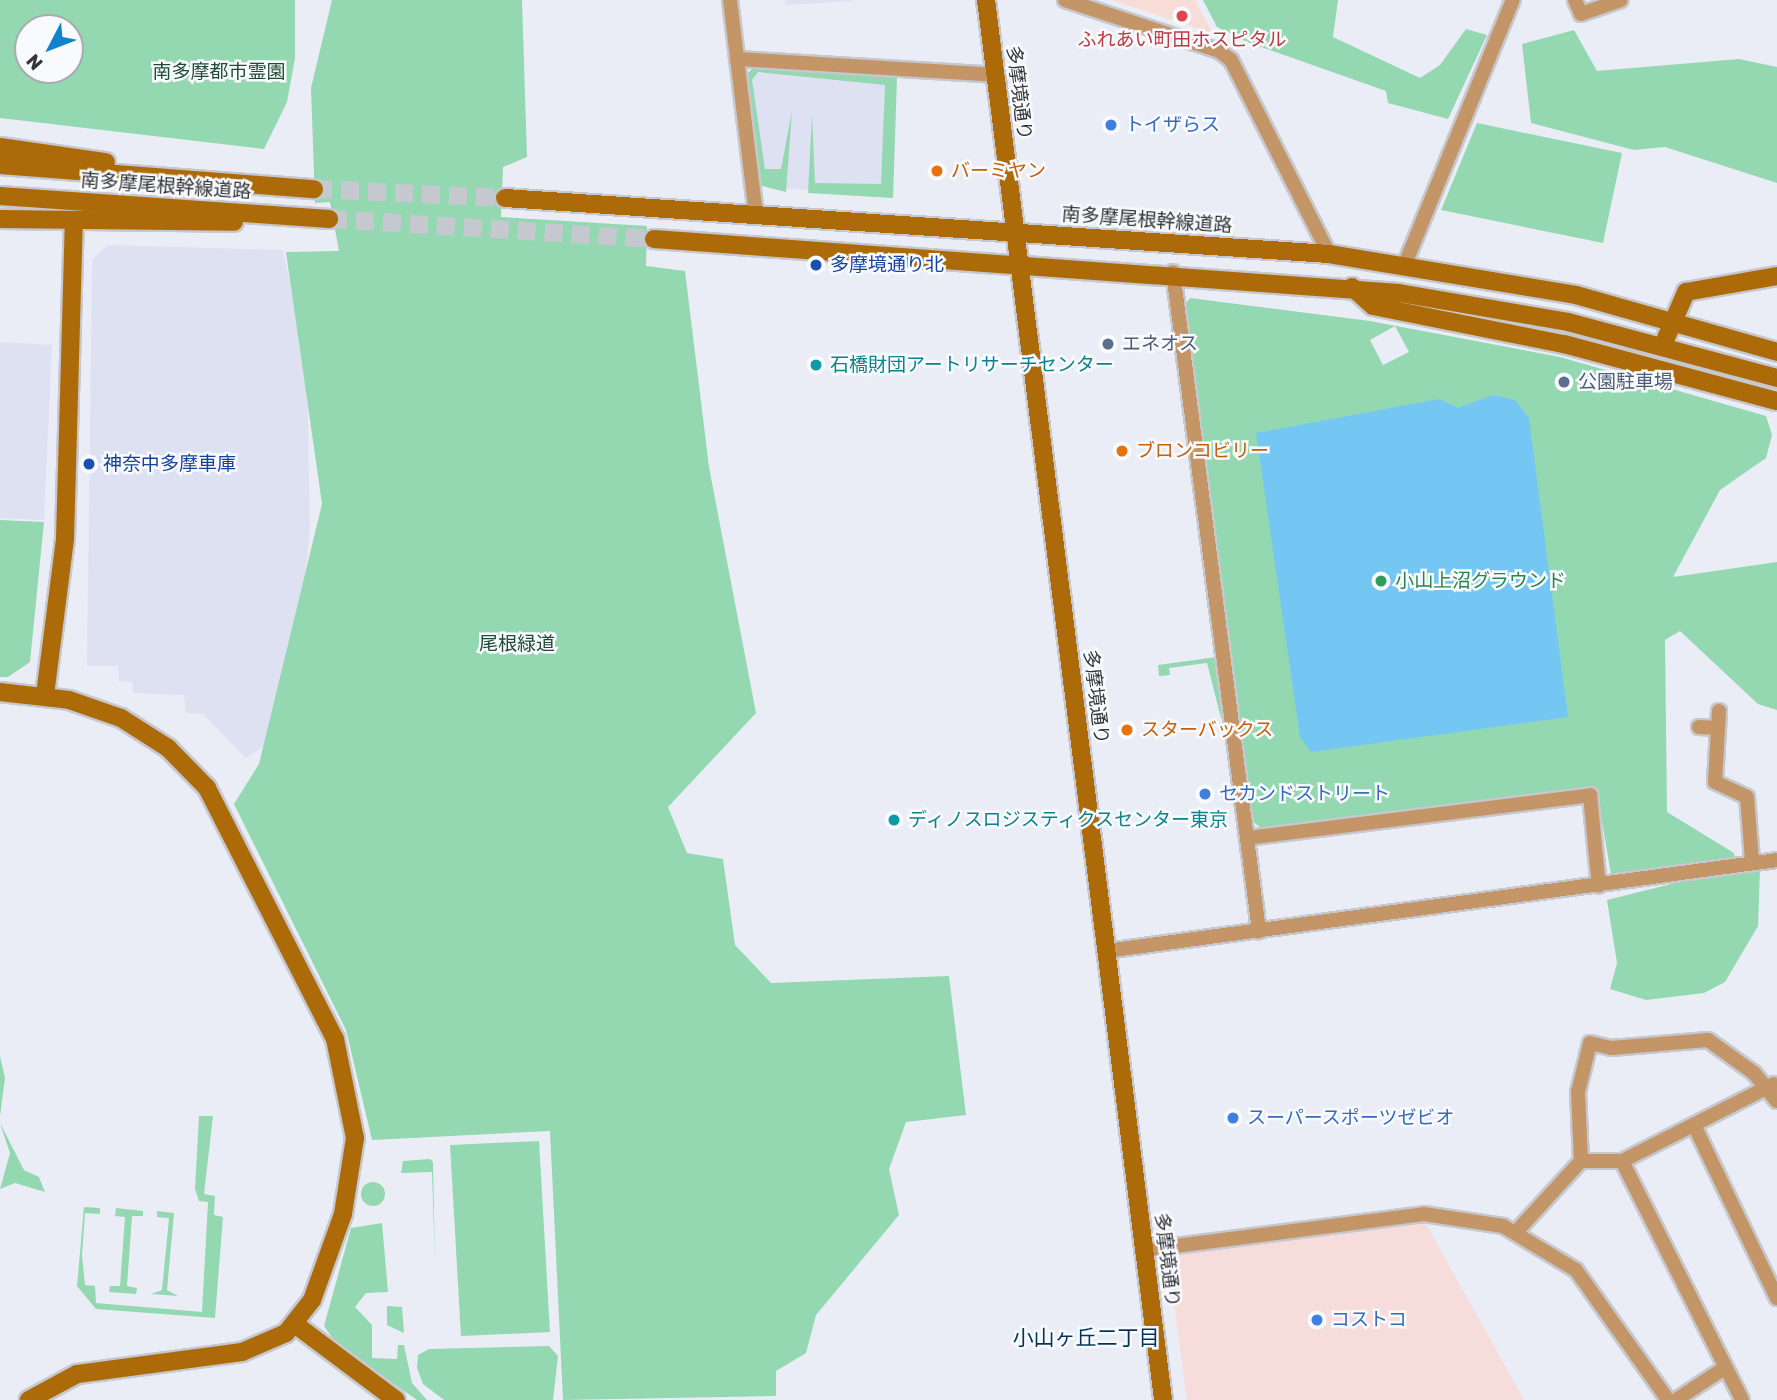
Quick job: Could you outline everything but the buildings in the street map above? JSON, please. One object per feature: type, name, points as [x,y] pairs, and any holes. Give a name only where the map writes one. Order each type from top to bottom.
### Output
[{"type":"main road","name":"多摩境通り","points":[[986,0],[1163,1400]]},
{"type":"main road","points":[[0,147],[248,184]]},
{"type":"main road","name":"南多摩尾根幹線道路","points":[[0,165],[314,189]]},
{"type":"main road","name":"南多摩尾根幹線道路","points":[[0,196],[329,219],[74,222]]},
{"type":"main road","name":"南多摩尾根幹線道路","points":[[505,198],[1329,254],[1405,264],[1671,317],[1777,352]]},
{"type":"main road","points":[[0,219],[74,222],[65,538],[45,695]]},
{"type":"main road","points":[[654,239],[1173,272],[1352,287],[1525,314],[1663,345],[1777,378]]},
{"type":"main road","points":[[1663,345],[1671,317],[1696,287],[1777,276]]},
{"type":"main road","points":[[1352,287],[1373,306],[1590,350],[1777,401]]},
{"type":"main road","points":[[0,692],[45,695],[121,718],[158,740],[197,776],[222,812],[335,1039],[354,1120],[350,1184],[321,1276],[296,1325],[260,1348],[77,1374],[29,1400]]},
{"type":"main road","points":[[296,1325],[396,1400]]},
{"type":"street","points":[[730,0],[756,214]]},
{"type":"street","points":[[1065,0],[1219,51],[1231,60],[1329,254]]},
{"type":"street","points":[[1405,264],[1513,0]]},
{"type":"street","points":[[1575,0],[1581,14],[1621,0]]},
{"type":"street","points":[[737,59],[996,75]]},
{"type":"street","points":[[1173,272],[1259,930]]},
{"type":"street","points":[[1719,711],[1714,782],[1747,797],[1752,860]]},
{"type":"street","points":[[1699,727],[1718,728]]},
{"type":"street","points":[[1247,838],[1590,794],[1599,886]]},
{"type":"street","points":[[1106,951],[1599,886],[1752,860],[1777,860]]},
{"type":"street","points":[[1517,1231],[1581,1160],[1578,1092],[1590,1043],[1611,1048],[1708,1040],[1773,1085],[1777,1101]]},
{"type":"street","points":[[1581,1160],[1622,1161],[1773,1085]]},
{"type":"street","points":[[1694,1125],[1777,1298]]},
{"type":"street","points":[[1622,1161],[1723,1369],[1742,1400]]},
{"type":"street","points":[[1144,1250],[1424,1214],[1471,1217],[1517,1231],[1576,1270],[1668,1400]]},
{"type":"street","points":[[1676,1400],[1723,1369]]},
{"type":"shaded area","points":[[785,0],[852,0],[852,1],[785,5]]},
{"type":"shaded area","name":"ふれあい町田ホスピタル","points":[[1112,0],[1195,0],[1212,33]]},
{"type":"shaded area","points":[[755,66],[897,76],[893,198],[762,186],[747,74]]},
{"type":"shaded area","points":[[108,245],[283,250],[307,364],[310,528],[303,597],[269,743],[246,758],[203,714],[186,713],[184,695],[133,693],[132,682],[119,681],[118,666],[87,666],[92,260]]},
{"type":"shaded area","points":[[0,342],[52,345],[44,520],[0,518]]},
{"type":"shaded area","name":"コストコ","points":[[1425,1222],[1524,1400],[1187,1400],[1168,1260],[1174,1254]]},
{"type":"green space","name":"南多摩都市霊園","points":[[0,0],[295,0],[295,58],[287,102],[264,149],[0,118]]},
{"type":"green space","name":"尾根緑道","points":[[332,0],[522,0],[527,157],[503,167],[501,217],[647,226],[646,266],[685,271],[709,467],[756,713],[668,807],[687,853],[723,859],[735,945],[771,983],[949,976],[966,1115],[906,1122],[889,1169],[899,1215],[816,1315],[806,1353],[776,1371],[776,1396],[563,1400],[550,1131],[372,1140],[346,1030],[234,804],[259,764],[322,504],[286,252],[339,251],[330,202],[315,203],[311,88]]},
{"type":"green space","points":[[1203,0],[1338,0],[1333,37],[1420,78],[1440,65],[1466,29],[1487,35],[1448,119],[1388,103],[1386,91],[1247,42],[1217,27]]},
{"type":"green space","points":[[1574,30],[1597,71],[1739,59],[1777,67],[1777,183],[1665,147],[1634,150],[1531,123],[1522,44]]},
{"type":"green space","points":[[755,66],[897,76],[893,198],[808,193],[812,114],[815,183],[881,184],[885,85],[758,72],[752,80],[765,169],[781,169],[792,111],[786,192],[762,186],[747,74]]},
{"type":"green space","points":[[1477,123],[1622,153],[1603,243],[1441,210]]},
{"type":"green space","points":[[1190,298],[1370,321],[1560,357],[1766,416],[1772,435],[1766,458],[1720,490],[1673,577],[1777,562],[1777,710],[1758,704],[1680,631],[1665,640],[1667,812],[1734,853],[1736,863],[1612,880],[1596,787],[1261,828],[1252,821],[1186,303]],"holes":[[[1395,326],[1409,352],[1383,365],[1370,340]]]},
{"type":"green space","points":[[0,520],[44,522],[30,662],[8,677],[0,677]]},
{"type":"green space","points":[[1217,657],[1225,717],[1221,718],[1207,663],[1169,668],[1170,675],[1159,676],[1158,665]]},
{"type":"green space","points":[[1747,865],[1760,870],[1758,926],[1725,982],[1704,993],[1646,1000],[1610,989],[1617,963],[1607,900]]},
{"type":"green space","points":[[0,1056],[5,1078],[0,1116]]},
{"type":"green space","points":[[199,1116],[213,1116],[204,1194],[215,1196],[214,1215],[223,1217],[215,1318],[96,1309],[77,1286],[84,1207],[100,1208],[100,1214],[85,1213],[82,1255],[85,1285],[95,1286],[96,1303],[202,1312],[208,1202],[199,1201],[195,1189]]},
{"type":"green space","points":[[0,1123],[24,1170],[39,1177],[45,1192],[15,1183],[0,1189],[10,1153]]},
{"type":"green space","points":[[539,1141],[550,1332],[461,1336],[450,1145]]},
{"type":"green space","points":[[430,1159],[433,1162],[435,1264],[432,1172],[401,1173],[403,1161]]},
{"type":"green space","points":[[373,1182],[384,1189],[385,1194],[378,1205],[373,1206],[362,1199],[361,1194],[368,1183]]},
{"type":"green space","points":[[116,1208],[143,1211],[143,1216],[132,1216],[127,1286],[137,1288],[136,1294],[109,1292],[110,1286],[120,1286],[125,1217],[115,1216]]},
{"type":"green space","points":[[157,1211],[174,1213],[167,1290],[178,1296],[151,1294],[162,1290],[169,1218],[157,1217]]},
{"type":"green space","points":[[382,1223],[388,1292],[366,1293],[355,1307],[372,1325],[372,1358],[397,1359],[398,1345],[404,1345],[412,1383],[427,1400],[417,1400],[336,1343],[324,1326],[351,1228]]},
{"type":"green space","points":[[387,1306],[402,1307],[404,1333],[387,1325]]},
{"type":"green space","points":[[549,1346],[558,1356],[553,1400],[444,1400],[423,1384],[417,1368],[418,1355],[429,1349]]},
{"type":"water","points":[[1493,395],[1515,400],[1529,418],[1568,717],[1311,752],[1300,737],[1256,433],[1439,399],[1458,408]]},
{"type":"tunnel","points":[[314,189],[505,198]]},
{"type":"tunnel","points":[[329,219],[654,239]]},
{"type":"place","name":"ふれあい町田ホスピタル","points":[[1182,16]]},
{"type":"place","name":"トイザらス","points":[[1111,125]]},
{"type":"place","name":"バーミヤン","points":[[937,171]]},
{"type":"place","name":"多摩境通り北","points":[[816,265]]},
{"type":"place","name":"エネオス","points":[[1108,344]]},
{"type":"place","name":"石橋財団アートリサーチセンター","points":[[816,365]]},
{"type":"place","name":"公園駐車場","points":[[1564,382]]},
{"type":"place","name":"ブロンコビリー","points":[[1122,451]]},
{"type":"place","name":"神奈中多摩車庫","points":[[89,464]]},
{"type":"place","name":"小山上沼グラウンド","points":[[1381,581]]},
{"type":"place","name":"スターバックス","points":[[1127,730]]},
{"type":"place","name":"セカンドストリート","points":[[1205,794]]},
{"type":"place","name":"ディノスロジスティクスセンター東京","points":[[894,820]]},
{"type":"place","name":"スーパースポーツゼビオ","points":[[1233,1118]]},
{"type":"place","name":"コストコ","points":[[1317,1320]]},
{"type":"district","name":"小山ヶ丘二丁目","points":[[1086,1338]]}]
